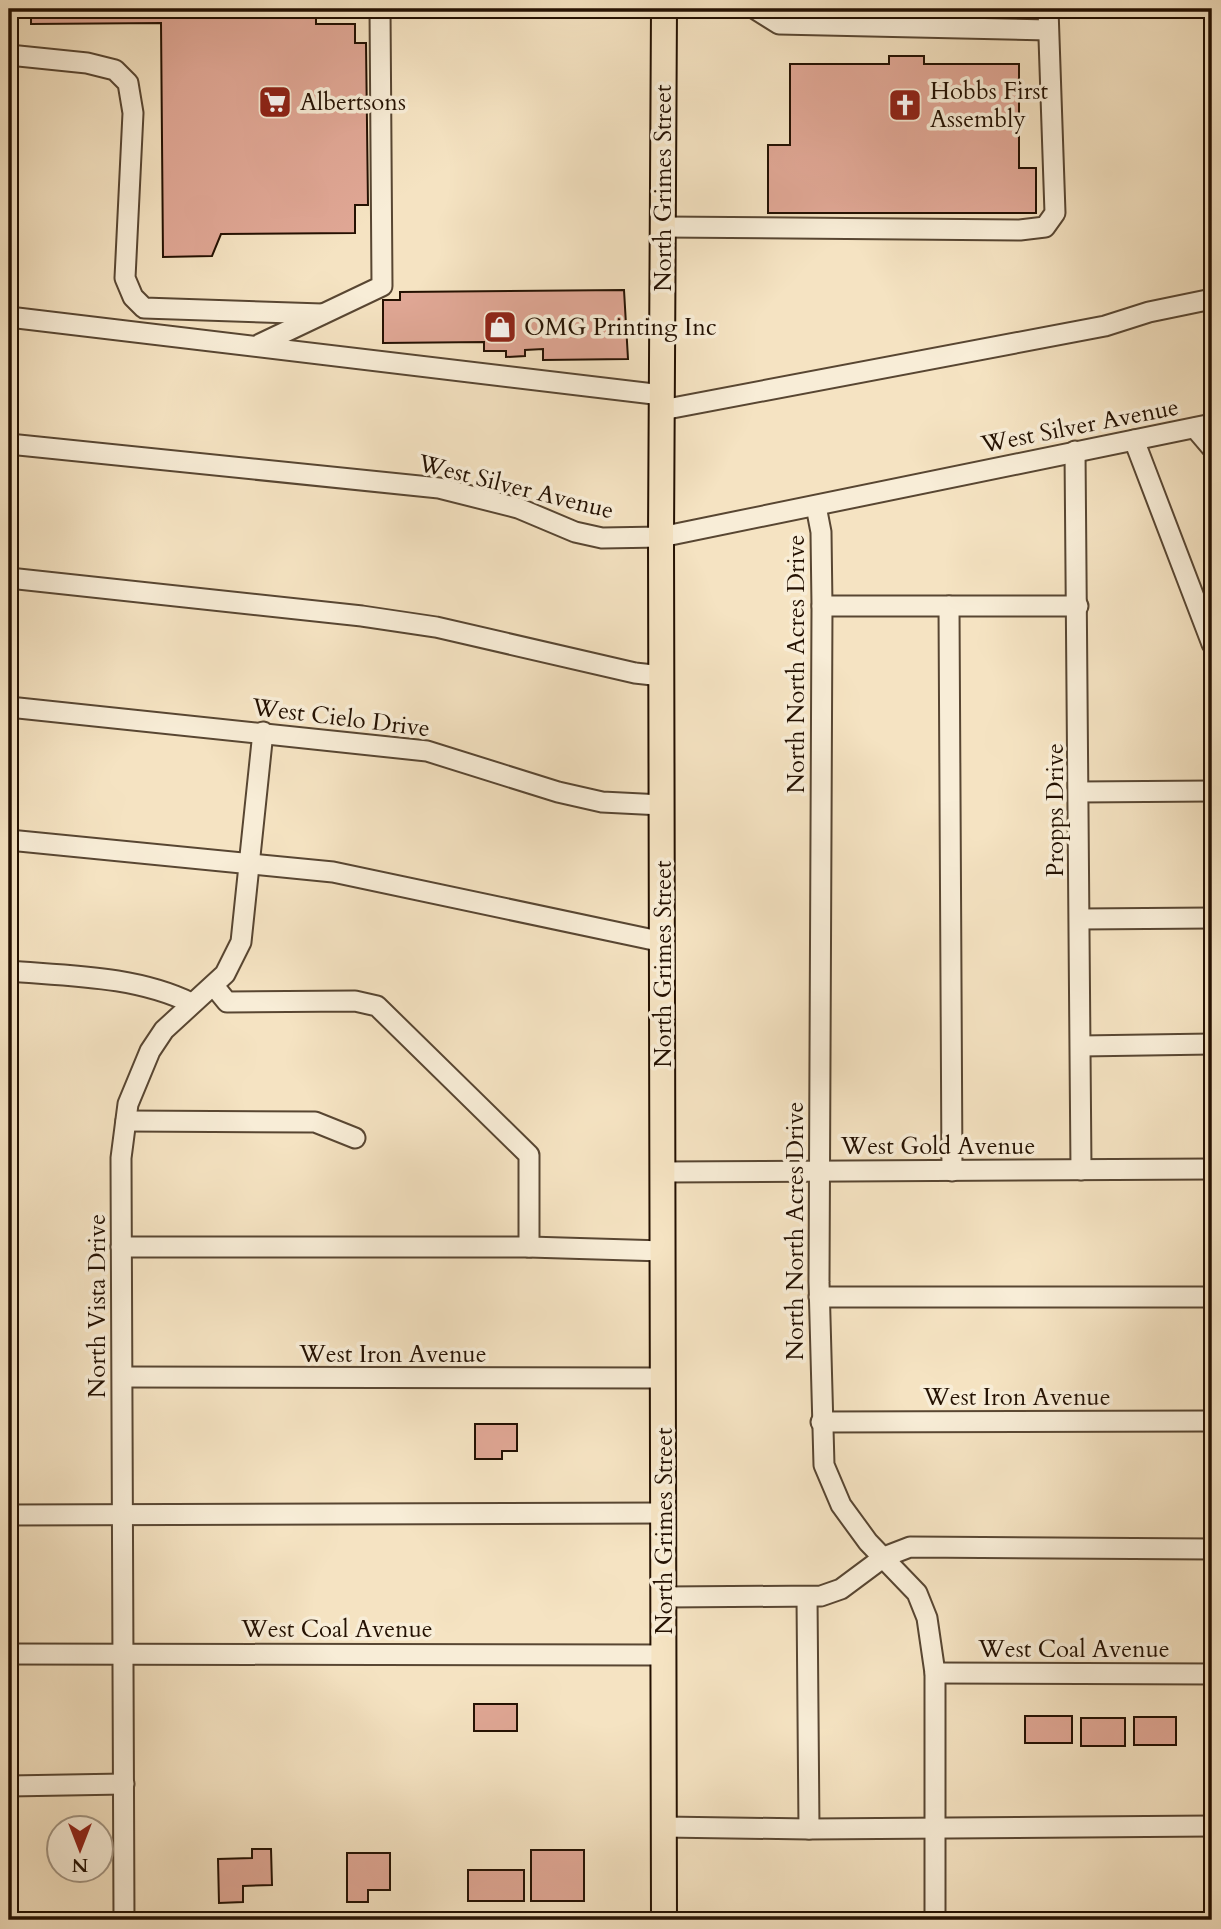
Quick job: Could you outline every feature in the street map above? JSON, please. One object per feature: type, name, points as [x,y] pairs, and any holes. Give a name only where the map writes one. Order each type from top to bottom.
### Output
[{"type":"main road","name":"North Grimes Street","points":[[664,9],[661,537],[664,1920]]},
{"type":"street","points":[[259,344],[382,286],[380,9]]},
{"type":"street","points":[[755,9],[779,24],[1048,30]]},
{"type":"street","points":[[663,227],[1020,230],[1045,227],[1055,213],[1048,9]]},
{"type":"street","points":[[9,55],[87,63],[115,70],[128,83],[133,113],[125,278],[133,297],[144,308],[322,314]]},
{"type":"street","points":[[9,317],[259,344],[662,402],[1105,326],[1212,299]]},
{"type":"street","points":[[1204,426],[1212,449]]},
{"type":"street","name":"West Silver Avenue","points":[[9,444],[439,488],[518,508],[589,535],[661,537],[1075,450],[1204,426]]},
{"type":"street","points":[[1133,440],[1212,643]]},
{"type":"street","name":"Propps Drive","points":[[1075,450],[1081,1170]]},
{"type":"street","name":"North North Acres Drive","points":[[816,506],[821,532],[822,607],[819,1297],[824,1465],[830,1485],[868,1542],[917,1593],[927,1618],[935,1673],[935,1920]]},
{"type":"street","points":[[9,578],[424,625],[635,673],[662,676]]},
{"type":"street","points":[[822,607],[1078,606]]},
{"type":"street","points":[[948,607],[952,1171]]},
{"type":"street","name":"West Cielo Drive","points":[[9,707],[428,751],[558,792],[602,802],[662,805]]},
{"type":"street","name":"North Vista Drive","points":[[124,1920],[121,1158],[125,1122],[128,1104],[150,1051],[164,1030],[225,974],[241,942],[263,732]]},
{"type":"street","points":[[1079,792],[1212,791]]},
{"type":"street","points":[[9,840],[333,872],[663,942]]},
{"type":"street","points":[[1080,919],[1212,918]]},
{"type":"street","points":[[9,971],[141,986],[169,992],[191,1003]]},
{"type":"street","points":[[214,986],[227,1002],[355,1000],[377,1006],[529,1155],[529,1247]]},
{"type":"street","points":[[1081,1046],[1212,1044]]},
{"type":"street","points":[[125,1122],[315,1122],[355,1138]]},
{"type":"street","name":"West Gold Avenue","points":[[664,1172],[1212,1169]]},
{"type":"street","points":[[121,1247],[529,1247],[664,1251]]},
{"type":"street","points":[[819,1297],[1212,1297]]},
{"type":"street","name":"West Iron Avenue","points":[[123,1377],[664,1378]]},
{"type":"street","name":"West Iron Avenue","points":[[821,1422],[1212,1421]]},
{"type":"street","points":[[9,1515],[664,1513]]},
{"type":"street","points":[[665,1597],[821,1596],[841,1590],[884,1557],[910,1547],[1212,1549]]},
{"type":"street","points":[[807,1597],[808,1829]]},
{"type":"street","name":"West Coal Avenue","points":[[9,1654],[665,1655]]},
{"type":"street","name":"West Coal Avenue","points":[[935,1673],[1212,1674]]},
{"type":"street","points":[[9,1786],[124,1784]]},
{"type":"street","points":[[664,1827],[808,1829],[1212,1826]]},
{"type":"building","points":[[31,9],[316,9],[316,24],[355,24],[355,43],[366,43],[368,205],[355,205],[355,233],[221,234],[212,256],[163,257],[161,23],[31,24]]},
{"type":"building","name":"Hobbs First Assembly","points":[[889,56],[924,56],[924,64],[1019,64],[1019,168],[1036,168],[1036,213],[768,213],[768,145],[790,145],[790,64],[889,64]]},
{"type":"building","points":[[624,290],[628,359],[543,360],[543,349],[525,350],[525,356],[506,357],[506,351],[484,351],[484,342],[383,343],[383,300],[400,300],[400,292]]},
{"type":"building","points":[[475,1424],[517,1424],[517,1451],[502,1451],[502,1459],[475,1459]]},
{"type":"building","points":[[474,1704],[517,1704],[517,1731],[474,1731]]},
{"type":"building","points":[[1025,1716],[1072,1716],[1072,1743],[1025,1743]]},
{"type":"building","points":[[1134,1717],[1176,1717],[1176,1745],[1134,1745]]},
{"type":"building","points":[[1081,1718],[1125,1718],[1125,1746],[1081,1746]]},
{"type":"building","points":[[252,1849],[271,1849],[272,1885],[243,1886],[243,1902],[219,1903],[218,1859],[252,1858]]},
{"type":"building","points":[[531,1850],[584,1850],[584,1901],[531,1901]]},
{"type":"building","points":[[347,1853],[390,1853],[390,1890],[368,1890],[368,1902],[347,1902]]},
{"type":"building","points":[[468,1870],[524,1870],[524,1901],[468,1901]]},
{"type":"place","name":"Albertsons","points":[[275,102]]},
{"type":"place","name":"Hobbs First Assembly","points":[[905,105]]},
{"type":"place","name":"OMG Printing Inc","points":[[500,327]]}]
